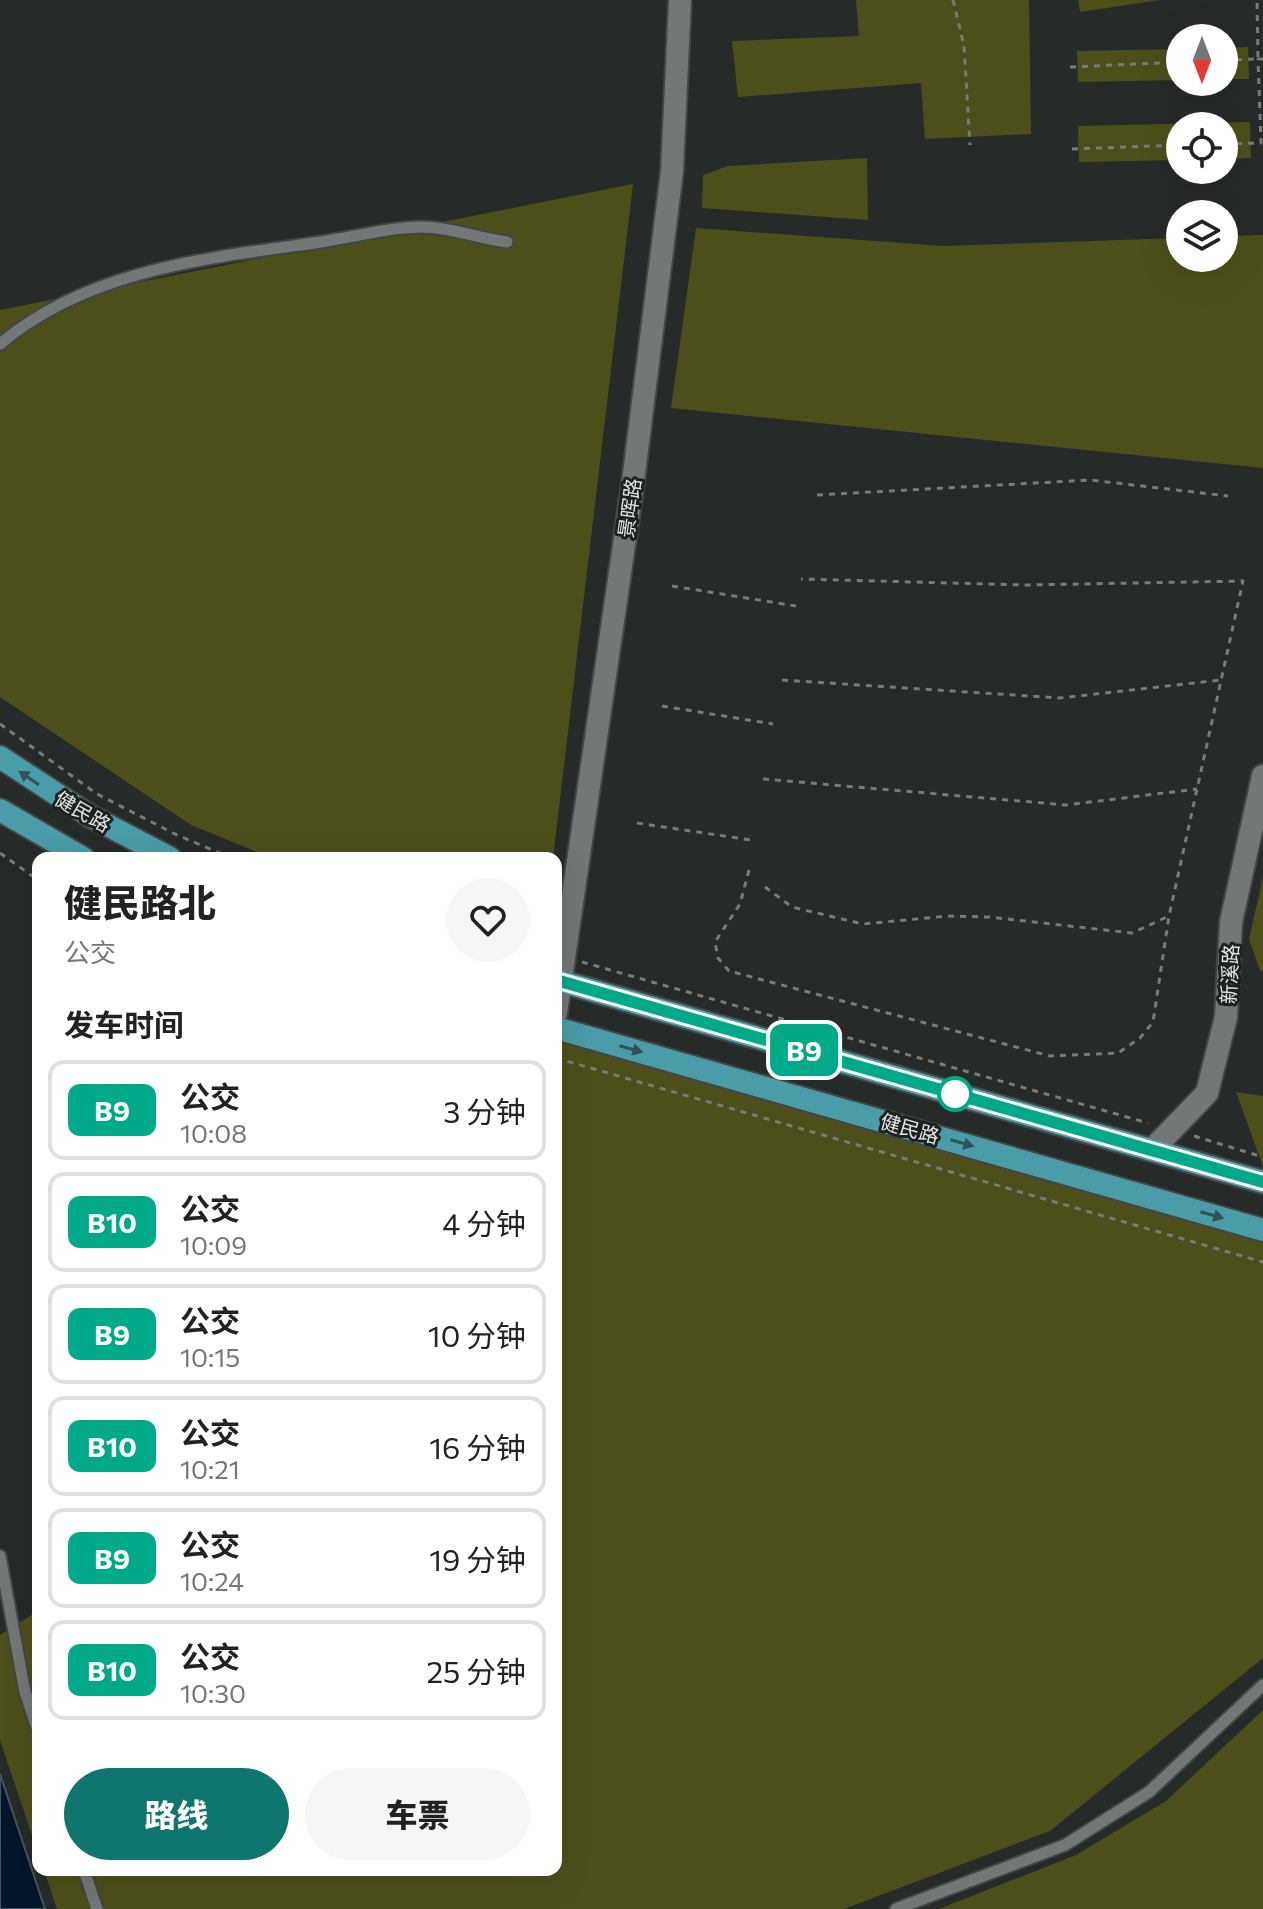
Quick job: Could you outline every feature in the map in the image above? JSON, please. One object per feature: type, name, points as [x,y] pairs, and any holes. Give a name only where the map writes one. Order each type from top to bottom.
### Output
[{"type":"main road","name":"健民路","points":[[0,757],[90,816],[159,852]]},
{"type":"main road","name":"健民路","points":[[0,810],[73,852]]},
{"type":"main road","points":[[562,982],[1263,1182]]},
{"type":"main road","name":"健民路","points":[[562,1030],[1263,1230]]},
{"type":"street","name":"景晖路","points":[[562,965],[632,490],[671,186],[680,0]]},
{"type":"street","name":"新溪路","points":[[1152,1150],[1207,1093],[1226,1017],[1231,922],[1263,776]]},
{"type":"lane","points":[[0,344],[32,317],[73,295],[122,277],[263,250],[425,227],[507,242]]},
{"type":"lane","points":[[0,1556],[25,1692],[32,1713]]},
{"type":"lane","points":[[896,1909],[1065,1845],[1149,1792],[1263,1685]]},
{"type":"lane","points":[[86,1876],[97,1909]]},
{"type":"path","points":[[953,0],[964,46],[970,145]]},
{"type":"path","points":[[1238,144],[1261,143],[1257,0]]},
{"type":"path","points":[[1238,60],[1260,59]]},
{"type":"path","points":[[1070,67],[1166,63]]},
{"type":"path","points":[[1072,149],[1166,146]]},
{"type":"path","points":[[817,495],[1090,480],[1228,496]]},
{"type":"path","points":[[749,870],[740,904],[715,942],[718,958],[729,971],[1050,1056],[1118,1053],[1140,1038],[1153,1022],[1169,916],[1243,581],[1026,585],[801,579]]},
{"type":"path","points":[[672,586],[796,606]]},
{"type":"path","points":[[782,680],[1060,698],[1221,680]]},
{"type":"path","points":[[662,706],[773,724]]},
{"type":"path","points":[[0,724],[97,794],[217,852]]},
{"type":"path","points":[[763,779],[1066,805],[1197,789]]},
{"type":"path","points":[[637,823],[751,840]]},
{"type":"path","points":[[0,853],[32,876]]},
{"type":"path","points":[[765,887],[792,907],[863,924],[948,916],[989,917],[1132,933],[1169,916]]},
{"type":"path","points":[[564,957],[1263,1157]]},
{"type":"path","points":[[562,1060],[1263,1262]]},
{"type":"shaded area","points":[[856,0],[1029,0],[1031,134],[925,139],[921,83],[738,97],[732,41],[859,36]]},
{"type":"shaded area","points":[[1078,0],[1160,0],[1080,12]]},
{"type":"shaded area","points":[[1238,47],[1248,47],[1249,79],[1238,79]]},
{"type":"shaded area","points":[[1166,49],[1166,80],[1078,82],[1077,51]]},
{"type":"shaded area","points":[[1238,122],[1250,122],[1251,158],[1238,158]]},
{"type":"shaded area","points":[[1166,124],[1166,160],[1079,162],[1078,126]]},
{"type":"shaded area","points":[[867,158],[868,220],[702,208],[703,175],[728,166]]},
{"type":"shaded area","points":[[633,184],[554,852],[257,852],[191,825],[0,697],[0,310]]},
{"type":"shaded area","points":[[696,228],[943,246],[1166,238],[1166,272],[1238,272],[1238,236],[1263,235],[1263,468],[671,408]]},
{"type":"shaded area","points":[[1263,877],[1263,970],[1260,971],[1249,939]]},
{"type":"shaded area","points":[[562,1040],[1263,1236],[1263,1658],[1050,1831],[844,1909],[57,1909],[46,1876],[562,1876]]},
{"type":"shaded area","points":[[1236,1092],[1263,1096],[1263,1165],[1262,1164]]},
{"type":"shaded area","points":[[32,1615],[32,1835],[0,1740],[0,1635]]},
{"type":"shaded area","points":[[1263,1710],[1263,1909],[939,1909],[1076,1855],[1166,1801]]},
{"type":"water","points":[[0,1774],[45,1909],[0,1909]]},
{"type":"bus line","name":"B9","points":[[562,982],[1263,1182]]}]
